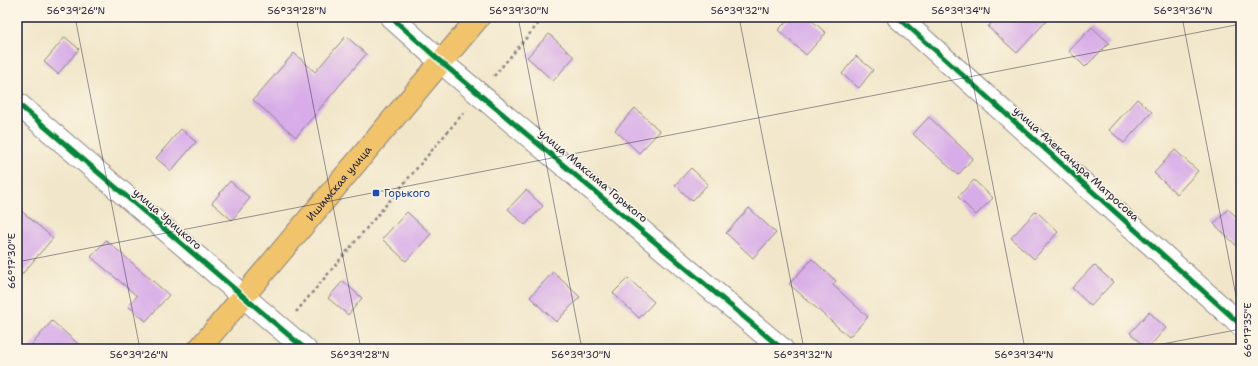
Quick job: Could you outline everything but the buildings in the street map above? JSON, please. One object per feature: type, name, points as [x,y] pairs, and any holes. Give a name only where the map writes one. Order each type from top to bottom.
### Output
[{"type":"main road","name":"Ишимская улица","points":[[199,349],[479,17]]},
{"type":"street","name":"улица Максима Горького","points":[[391,17],[441,62],[480,93],[782,349]]},
{"type":"street","name":"улица Александра Матросова","points":[[898,17],[1241,325]]},
{"type":"street","name":"улица Урицкого","points":[[17,103],[305,349]]},
{"type":"path","points":[[282,329],[544,17]]},
{"type":"cycle path","points":[[391,17],[441,62],[782,349]]},
{"type":"cycle path","points":[[898,17],[1241,325]]},
{"type":"cycle path","points":[[17,103],[305,349]]},
{"type":"place","name":"Горького","points":[[376,193]]}]
